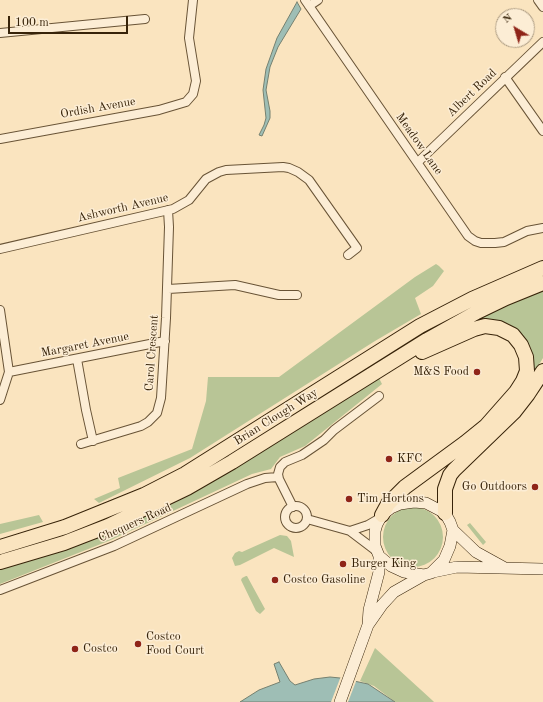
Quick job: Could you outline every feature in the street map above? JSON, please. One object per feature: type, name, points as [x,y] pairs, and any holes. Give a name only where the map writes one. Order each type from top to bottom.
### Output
[{"type":"highway","name":"Brian Clough Way","points":[[0,547],[41,536],[88,519],[144,495],[185,474],[420,326],[472,299],[543,268]]},
{"type":"highway","name":"Brian Clough Way","points":[[0,562],[64,542],[108,526],[187,488],[232,462],[367,377],[459,322],[506,298],[543,283]]},
{"type":"highway","points":[[367,377],[474,328],[485,326],[499,328],[513,336],[521,345],[526,357],[526,371],[523,381],[516,392],[486,426],[466,443],[405,487],[388,504],[381,516]]},
{"type":"highway","points":[[444,513],[445,489],[450,475],[514,412],[543,372]]},
{"type":"street","name":"Ordish Avenue","points":[[0,139],[180,105],[189,100],[194,90],[196,81],[189,33],[193,0]]},
{"type":"street","points":[[307,3],[318,0]]},
{"type":"street","points":[[538,0],[543,7]]},
{"type":"street","name":"Meadow Lane","points":[[307,3],[470,238],[475,241],[495,243],[504,242],[527,231],[543,228]]},
{"type":"street","points":[[0,33],[146,19]]},
{"type":"street","name":"Albert Road","points":[[418,162],[543,42]]},
{"type":"street","points":[[505,77],[543,131]]},
{"type":"street","name":"Ashworth Avenue","points":[[0,248],[168,210],[186,203],[193,197],[202,183],[216,173],[226,170],[276,167],[290,168],[302,174],[309,180],[357,248],[348,255]]},
{"type":"street","name":"Carol Crescent","points":[[81,444],[141,426],[148,422],[157,413],[161,398],[168,289],[168,210]]},
{"type":"street","points":[[168,289],[235,285],[279,295],[297,295]]},
{"type":"street","points":[[0,310],[9,372],[0,400]]},
{"type":"street","name":"Margaret Avenue","points":[[9,372],[165,341]]},
{"type":"street","points":[[77,359],[93,441]]},
{"type":"street","points":[[293,507],[278,477],[279,469],[283,464],[309,451],[379,396]]},
{"type":"street","name":"Chequers Road","points":[[0,590],[114,546],[247,484],[265,478],[278,477]]},
{"type":"street","points":[[350,531],[368,525],[391,508],[400,504],[414,502],[426,503],[444,513],[453,530],[476,552],[506,568]]},
{"type":"street","points":[[296,506],[303,509],[307,515],[307,519],[302,527],[296,528],[290,527],[286,522],[285,516],[287,510],[296,506]]},
{"type":"street","points":[[368,628],[369,610],[379,572],[377,553],[374,543],[375,531],[381,516]]},
{"type":"street","points":[[307,519],[350,531],[377,553],[386,563],[398,570],[415,575],[427,574],[458,567],[543,569]]},
{"type":"street","points":[[340,702],[368,628],[382,605],[394,592],[427,574],[444,560],[450,546],[453,530]]},
{"type":"street","points":[[530,568],[543,564]]},
{"type":"green space","points":[[436,264],[444,271],[433,286],[415,298],[421,314],[375,341],[190,458],[99,503],[94,499],[120,488],[118,478],[192,449],[206,401],[208,377],[279,377],[415,277]]},
{"type":"green space","points":[[543,288],[543,358],[531,378],[533,361],[530,346],[525,338],[509,324],[495,320],[480,321],[479,318]]},
{"type":"green space","points":[[379,378],[382,384],[305,446],[280,457],[271,469],[252,474],[111,540],[0,584],[0,569],[144,517],[172,504],[283,439]]},
{"type":"green space","points":[[407,507],[419,507],[430,512],[438,520],[443,531],[441,549],[430,562],[419,567],[407,567],[396,562],[388,554],[383,543],[383,531],[388,520],[396,512]]},
{"type":"green space","points":[[39,515],[43,522],[0,534],[0,524]]},
{"type":"green space","points":[[470,523],[486,542],[483,545],[467,525]]},
{"type":"green space","points":[[280,535],[287,536],[291,541],[294,557],[274,548],[235,566],[232,558],[235,553],[239,551],[242,552]]},
{"type":"green space","points":[[246,576],[265,609],[260,614],[256,611],[241,580]]},
{"type":"green space","points":[[375,648],[434,702],[395,702],[374,686],[360,681]]},
{"type":"water","points":[[297,2],[301,9],[278,47],[270,67],[266,90],[270,118],[262,136],[259,135],[266,118],[263,90],[266,69],[277,38]]},
{"type":"water","points":[[279,662],[290,681],[295,685],[314,679],[330,677],[340,678],[368,684],[395,702],[240,702],[259,690],[280,682],[274,664]]},
{"type":"pier","points":[[341,676],[357,679],[348,702],[331,702]]},
{"type":"place","name":"M&S Food","points":[[477,372]]},
{"type":"place","name":"KFC","points":[[389,459]]},
{"type":"place","name":"Go Outdoors","points":[[535,487]]},
{"type":"place","name":"Tim Hortons","points":[[349,499]]},
{"type":"place","name":"Burger King","points":[[343,564]]},
{"type":"place","name":"Costco Gasoline","points":[[275,580]]},
{"type":"place","name":"Costco Food Court","points":[[138,644]]},
{"type":"place","name":"Costco","points":[[75,649]]}]
